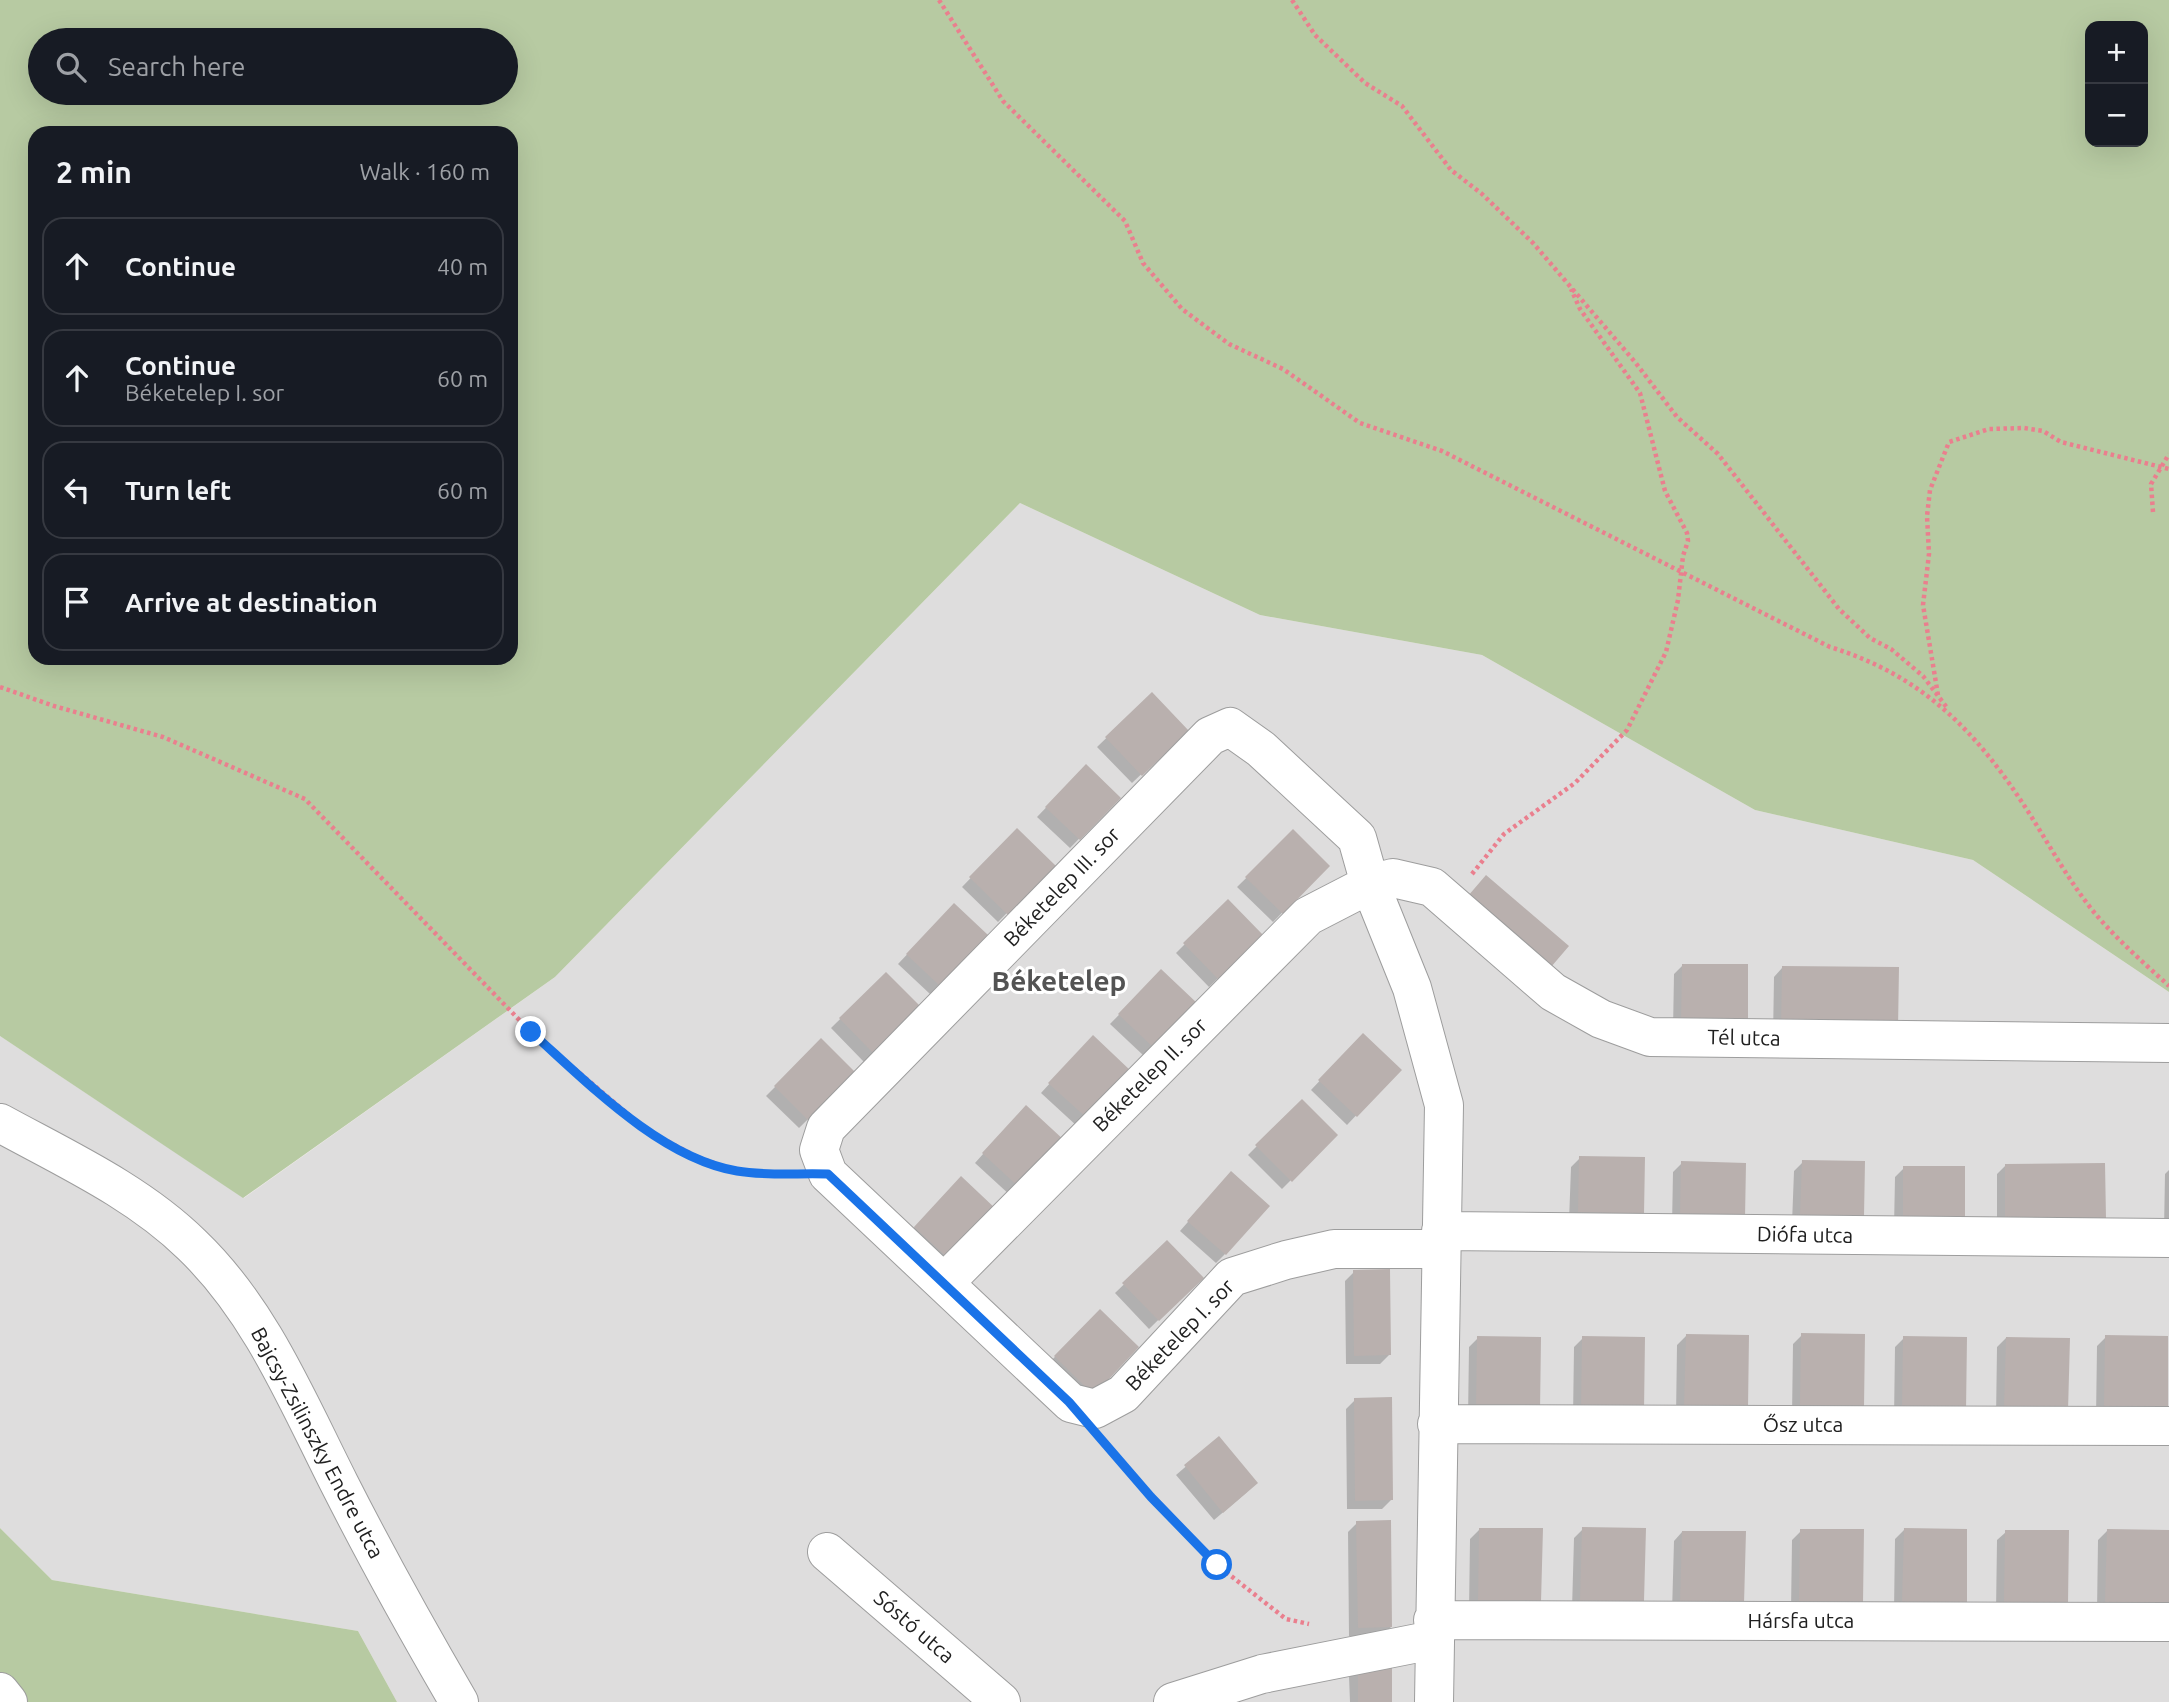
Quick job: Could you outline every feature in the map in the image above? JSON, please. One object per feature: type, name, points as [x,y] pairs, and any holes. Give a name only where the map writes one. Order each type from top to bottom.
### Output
[{"type":"street","name":"Béketelep III. sor","points":[[823,1162],[826,1128],[1210,736],[1230,727],[1261,749],[1357,838],[1370,884]]},
{"type":"street","name":"Tél utca","points":[[1370,884],[1393,878],[1432,887],[1553,992],[1601,1019],[1650,1037],[2169,1043]]},
{"type":"street","points":[[1370,884],[1412,988],[1444,1105],[1433,1702]]},
{"type":"street","name":"Béketelep II. sor","points":[[944,1283],[1308,916],[1370,884]]},
{"type":"street","name":"Bajcsy-Zsilinszky Endre utca","points":[[0,1123],[135,1198],[192,1244],[223,1279],[265,1336],[393,1590],[459,1702]]},
{"type":"street","points":[[823,1162],[944,1283],[1069,1402]]},
{"type":"street","name":"Diófa utca","points":[[1441,1240],[2169,1238]]},
{"type":"street","name":"Béketelep I. sor","points":[[1069,1402],[1095,1409],[1123,1394],[1232,1277],[1334,1249],[1441,1240]]},
{"type":"street","name":"Ősz utca","points":[[1437,1424],[2169,1426]]},
{"type":"street","name":"Sóstó utca","points":[[827,1552],[1001,1702]]},
{"type":"street","name":"Hársfa utca","points":[[1173,1702],[1262,1674],[1365,1654],[1433,1630],[2169,1622]]},
{"type":"street","points":[[0,1692],[8,1702]]},
{"type":"path","points":[[939,0],[1003,101],[1125,221],[1143,263],[1182,309],[1229,344],[1283,369],[1360,423],[1442,451],[1830,647],[1886,668],[1951,713]]},
{"type":"path","points":[[1292,0],[1315,35],[1365,83],[1402,106],[1451,170],[1515,225],[1569,284],[1677,417],[1718,454],[1839,609],[1870,638],[1891,649],[1923,676],[2001,773],[2093,911],[2169,986]]},
{"type":"path","points":[[1449,901],[1504,834],[1575,783],[1627,730],[1666,652],[1688,541],[1687,533],[1665,491],[1640,393],[1580,309],[1569,284]]},
{"type":"path","points":[[1938,696],[1923,605],[1929,554],[1927,516],[1930,490],[1949,442],[1989,429],[2024,428],[2043,431],[2061,442],[2169,469]]},
{"type":"path","points":[[2153,512],[2151,484],[2169,454]]},
{"type":"path","points":[[0,687],[54,706],[163,737],[305,799],[531,1032],[648,1131],[696,1157],[736,1171],[823,1162]]},
{"type":"path","points":[[1069,1402],[1151,1497],[1217,1565],[1286,1619],[1328,1629],[1365,1654]]},
{"type":"shaded area","points":[[1020,503],[1260,615],[1482,655],[1755,810],[1973,860],[2169,992],[2169,1702],[397,1702],[358,1631],[52,1580],[0,1528],[0,1036],[244,1198],[555,977]]},
{"type":"green space","points":[[0,0],[2169,0],[2169,992],[1973,860],[1755,810],[1482,655],[1260,615],[1020,503],[555,977],[243,1198],[0,1036]]},
{"type":"green space","points":[[0,1528],[52,1580],[358,1631],[397,1702],[0,1702]]},
{"type":"building","points":[[1152,692],[1189,731],[1142,776],[1105,737]]},
{"type":"building","points":[[1086,764],[1121,798],[1080,840],[1045,807]]},
{"type":"building","points":[[1017,828],[1056,866],[1008,915],[969,877]]},
{"type":"building","points":[[1293,829],[1330,866],[1283,914],[1245,877]]},
{"type":"building","points":[[1486,875],[1569,946],[1545,974],[1462,903]]},
{"type":"building","points":[[1228,899],[1264,936],[1218,979],[1183,943]]},
{"type":"building","points":[[954,903],[988,935],[940,986],[906,954]]},
{"type":"building","points":[[1682,964],[1748,964],[1748,1023],[1681,1022]]},
{"type":"building","points":[[1782,966],[1899,967],[1898,1029],[1781,1028]]},
{"type":"building","points":[[1161,969],[1198,1004],[1154,1048],[1118,1014]]},
{"type":"building","points":[[886,972],[922,1008],[874,1054],[839,1018]]},
{"type":"building","points":[[1363,1033],[1402,1070],[1357,1117],[1318,1080]]},
{"type":"building","points":[[1093,1035],[1132,1072],[1088,1119],[1048,1083]]},
{"type":"building","points":[[821,1038],[857,1074],[809,1121],[774,1086]]},
{"type":"building","points":[[1302,1099],[1338,1135],[1292,1182],[1255,1145]]},
{"type":"building","points":[[1026,1105],[1065,1141],[1021,1189],[982,1153]]},
{"type":"building","points":[[1579,1156],[1645,1157],[1644,1214],[1578,1212]]},
{"type":"building","points":[[1802,1160],[1865,1161],[1864,1216],[1800,1215]]},
{"type":"building","points":[[1681,1161],[1746,1163],[1745,1218],[1680,1217]]},
{"type":"building","points":[[2105,1163],[2106,1219],[2005,1220],[2005,1164]]},
{"type":"building","points":[[1903,1166],[1965,1166],[1965,1219],[1903,1219]]},
{"type":"building","points":[[1231,1171],[1270,1206],[1226,1255],[1187,1221]]},
{"type":"building","points":[[961,1176],[997,1210],[950,1260],[914,1227]]},
{"type":"building","points":[[1167,1240],[1204,1278],[1159,1321],[1122,1283]]},
{"type":"building","points":[[1390,1269],[1391,1355],[1354,1356],[1353,1270]]},
{"type":"building","points":[[1100,1309],[1139,1347],[1094,1395],[1054,1356]]},
{"type":"building","points":[[1801,1333],[1865,1334],[1864,1407],[1800,1406]]},
{"type":"building","points":[[1686,1334],[1749,1335],[1748,1408],[1684,1408]]},
{"type":"building","points":[[2105,1335],[2168,1336],[2168,1409],[2104,1409]]},
{"type":"building","points":[[1477,1336],[1541,1337],[1540,1411],[1476,1409]]},
{"type":"building","points":[[1582,1336],[1645,1337],[1644,1411],[1581,1410]]},
{"type":"building","points":[[1903,1336],[1967,1337],[1966,1411],[1902,1410]]},
{"type":"building","points":[[2006,1337],[2070,1338],[2068,1411],[2004,1410]]},
{"type":"building","points":[[1392,1397],[1393,1500],[1355,1501],[1354,1398]]},
{"type":"building","points":[[1219,1436],[1258,1483],[1223,1513],[1184,1465]]},
{"type":"building","points":[[1391,1520],[1392,1627],[1358,1628],[1356,1521]]},
{"type":"building","points":[[1582,1527],[1646,1528],[1644,1601],[1580,1601]]},
{"type":"building","points":[[1479,1528],[1543,1528],[1541,1602],[1478,1602]]},
{"type":"building","points":[[1904,1528],[1967,1529],[1967,1603],[1902,1602]]},
{"type":"building","points":[[1800,1529],[1864,1529],[1863,1603],[1799,1602]]},
{"type":"building","points":[[2107,1529],[2169,1530],[2169,1603],[2105,1602]]},
{"type":"building","points":[[2005,1530],[2069,1530],[2068,1604],[2004,1603]]},
{"type":"building","points":[[1682,1531],[1746,1531],[1744,1604],[1680,1604]]},
{"type":"building","points":[[1358,1666],[1392,1666],[1392,1702],[1358,1702]]},
{"type":"district","name":"Béketelep","points":[[1059,981]]},
{"type":"route","points":[[531,1032],[648,1131],[696,1157],[736,1171],[828,1174],[1069,1402],[1151,1497],[1217,1565]]}]
